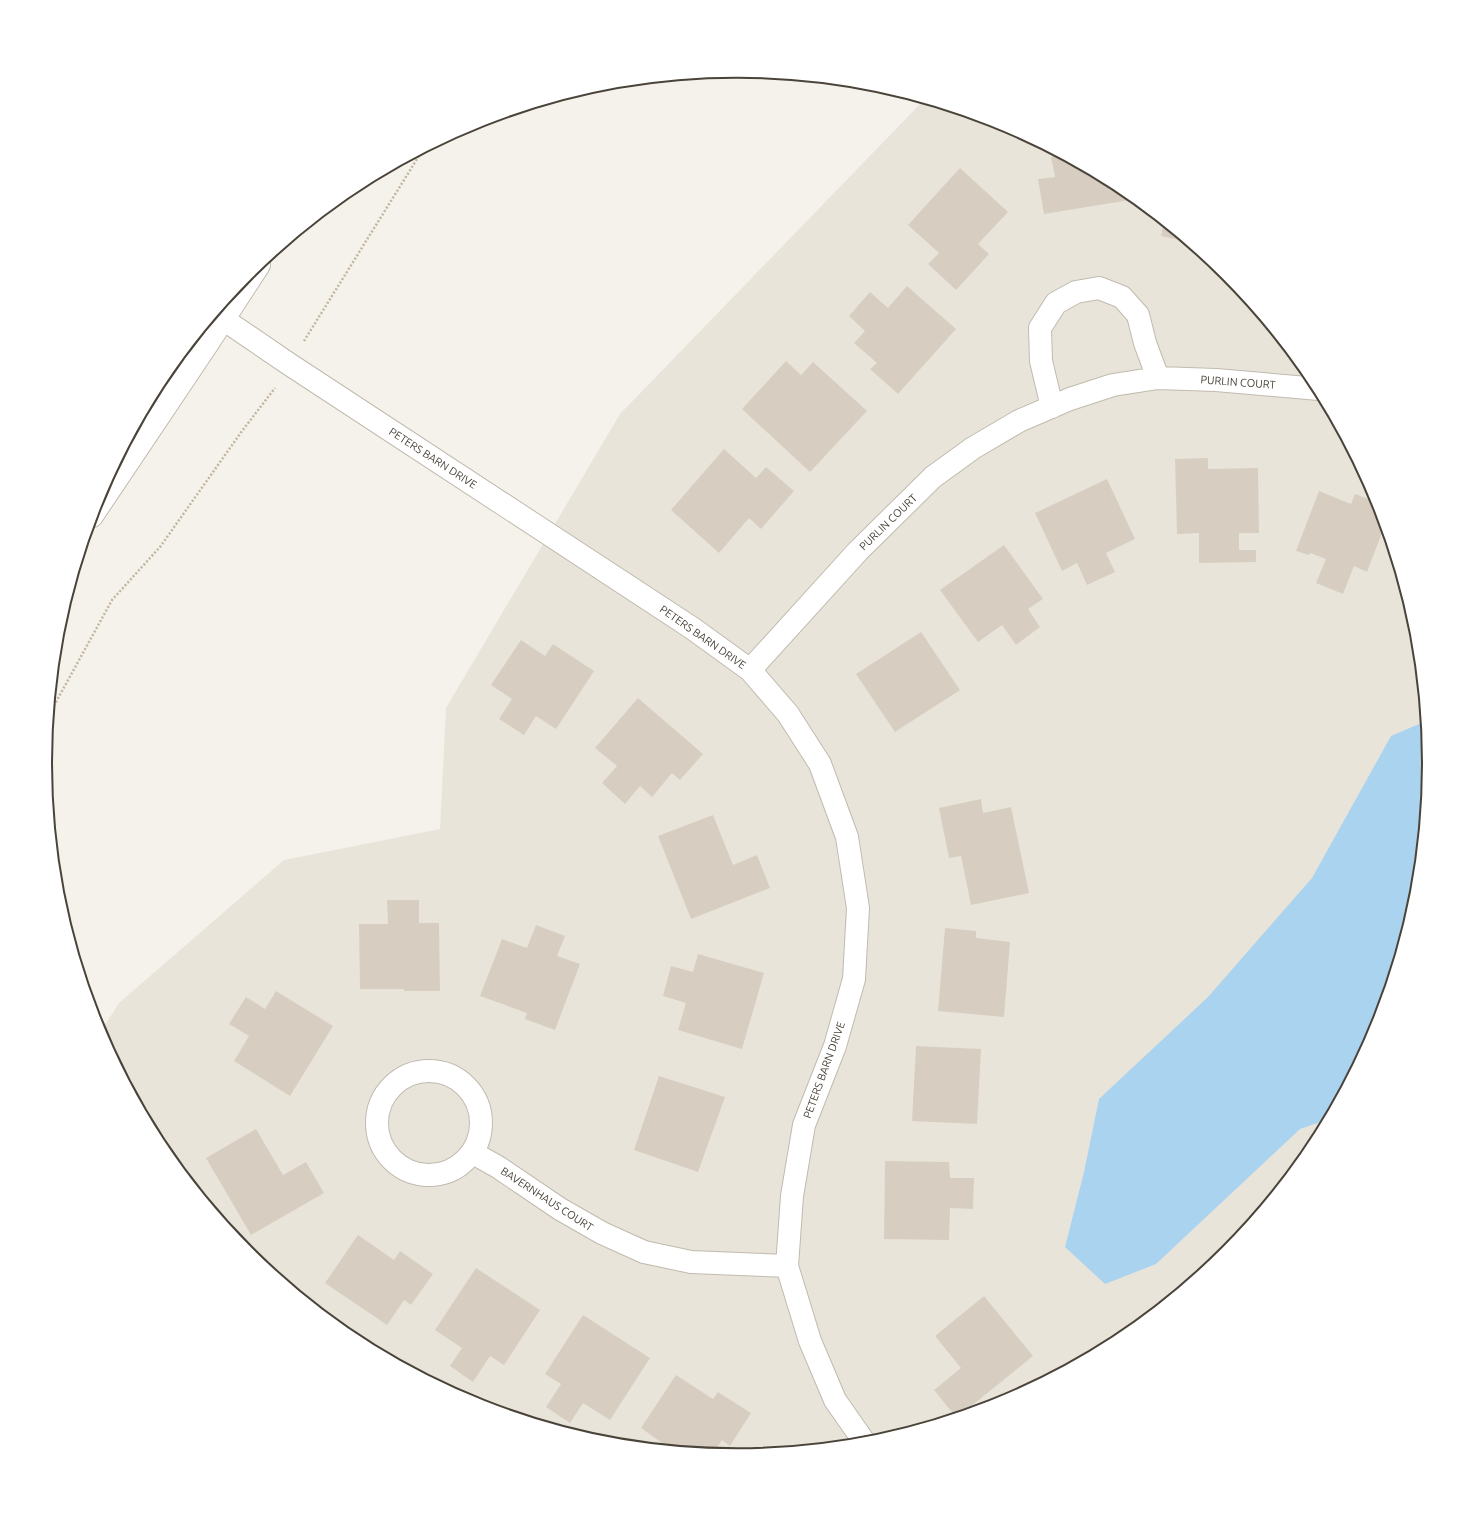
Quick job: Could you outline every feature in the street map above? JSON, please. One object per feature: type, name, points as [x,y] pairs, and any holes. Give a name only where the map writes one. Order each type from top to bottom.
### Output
[{"type":"street","points":[[1052,407],[1041,361],[1040,328],[1056,303],[1076,292],[1099,288],[1122,297],[1138,316],[1145,343],[1158,378]]},
{"type":"street","points":[[109,491],[242,291]]},
{"type":"street","name":"PETERS BARN DRIVE","points":[[223,319],[289,364],[692,628],[750,670],[788,714],[820,764],[847,837],[858,908],[854,979],[835,1046],[804,1125],[792,1196],[787,1266],[810,1341],[835,1400],[861,1438]]},
{"type":"street","name":"PURLIN COURT","points":[[750,670],[788,626],[858,551],[933,477],[973,448],[1019,421],[1052,407],[1113,385],[1158,378],[1216,380],[1310,388]]},
{"type":"street","points":[[434,1070],[455,1077],[471,1091],[481,1111],[481,1133],[473,1153],[457,1169],[436,1176],[414,1174],[395,1164],[382,1146],[376,1125],[380,1103],[393,1085],[411,1074],[434,1070]]},
{"type":"street","name":"BAVERNHAUS COURT","points":[[473,1153],[498,1167],[560,1209],[596,1230],[644,1252],[691,1262],[787,1266]]},
{"type":"path","points":[[55,705],[112,600],[160,547],[242,431],[276,386],[418,158]]},
{"type":"shaded area","points":[[921,103],[958,114],[1000,130],[1041,149],[1080,170],[1155,220],[1189,248],[1222,279],[1253,312],[1281,346],[1331,421],[1352,460],[1371,501],[1387,543],[1400,586],[1410,630],[1417,674],[1422,719],[1422,808],[1410,897],[1400,941],[1387,984],[1371,1026],[1352,1067],[1331,1106],[1281,1181],[1253,1215],[1222,1248],[1189,1279],[1155,1307],[1080,1357],[1041,1378],[1000,1397],[958,1413],[915,1426],[871,1436],[827,1443],[782,1448],[693,1448],[604,1436],[560,1426],[517,1413],[475,1397],[434,1378],[395,1357],[357,1333],[320,1307],[286,1279],[253,1248],[222,1215],[194,1181],[168,1144],[144,1106],[123,1067],[104,1026],[119,1003],[284,860],[440,829],[446,708],[620,414]]},
{"type":"water","points":[[1422,723],[1422,808],[1417,853],[1410,897],[1400,941],[1387,984],[1371,1026],[1352,1067],[1321,1122],[1300,1129],[1156,1264],[1105,1284],[1065,1247],[1084,1172],[1099,1099],[1208,997],[1312,878],[1391,736]]},
{"type":"building","points":[[1055,156],[1080,170],[1127,200],[1044,214],[1038,179],[1055,177],[1051,157]]},
{"type":"building","points":[[960,168],[1008,212],[978,244],[989,254],[956,290],[928,264],[939,253],[908,225]]},
{"type":"building","points":[[1163,227],[1179,240],[1161,236]]},
{"type":"building","points":[[907,286],[956,329],[898,394],[870,369],[877,363],[854,343],[865,331],[849,316],[870,292],[888,308]]},
{"type":"building","points":[[786,361],[801,375],[813,362],[867,411],[810,472],[742,409]]},
{"type":"building","points":[[724,449],[756,478],[766,467],[794,491],[761,529],[749,518],[719,553],[671,510]]},
{"type":"building","points":[[1208,458],[1208,469],[1258,468],[1259,533],[1239,533],[1239,550],[1256,550],[1256,562],[1199,563],[1199,533],[1177,534],[1175,459]]},
{"type":"building","points":[[1107,479],[1135,539],[1106,553],[1115,572],[1087,585],[1077,563],[1062,571],[1035,513]]},
{"type":"building","points":[[1319,491],[1351,504],[1355,494],[1370,500],[1383,531],[1367,572],[1354,566],[1343,594],[1316,583],[1326,559],[1310,553],[1309,555],[1296,551]]},
{"type":"building","points":[[1004,545],[1043,599],[1028,609],[1040,627],[1016,645],[1002,625],[978,642],[940,590]]},
{"type":"building","points":[[921,632],[960,690],[895,732],[856,674]]},
{"type":"building","points":[[521,640],[545,656],[553,644],[594,671],[556,729],[536,716],[524,735],[499,719],[512,699],[491,685]]},
{"type":"building","points":[[638,698],[703,754],[680,780],[672,773],[652,797],[640,786],[625,804],[602,783],[617,766],[595,748]]},
{"type":"building","points":[[981,799],[983,813],[1011,807],[1029,893],[971,905],[961,856],[949,858],[939,808]]},
{"type":"building","points":[[713,815],[733,865],[757,855],[770,888],[691,919],[658,836]]},
{"type":"building","points":[[387,900],[419,900],[419,923],[439,923],[440,991],[360,989],[359,924],[388,924]]},
{"type":"building","points":[[536,925],[565,936],[557,956],[580,964],[555,1030],[525,1019],[527,1013],[480,996],[502,939],[527,948]]},
{"type":"building","points":[[945,928],[976,931],[976,938],[1010,942],[1004,1017],[938,1011]]},
{"type":"building","points":[[698,954],[764,973],[742,1049],[678,1030],[686,1003],[663,996],[671,966],[693,972]]},
{"type":"building","points":[[276,991],[333,1026],[290,1096],[234,1061],[249,1036],[229,1024],[246,997],[265,1009]]},
{"type":"building","points":[[916,1046],[981,1049],[977,1124],[912,1121]]},
{"type":"building","points":[[659,1076],[725,1097],[698,1172],[634,1150]]},
{"type":"building","points":[[256,1129],[283,1175],[306,1162],[324,1193],[251,1235],[206,1158]]},
{"type":"building","points":[[885,1161],[949,1162],[950,1178],[974,1178],[973,1209],[950,1208],[949,1240],[884,1239]]},
{"type":"building","points":[[358,1235],[394,1260],[400,1251],[433,1274],[411,1305],[404,1300],[387,1325],[325,1283]]},
{"type":"building","points":[[476,1268],[540,1310],[504,1365],[490,1356],[473,1382],[450,1366],[462,1348],[435,1330]]},
{"type":"building","points":[[984,1296],[1033,1356],[967,1410],[954,1414],[934,1390],[961,1368],[935,1336]]},
{"type":"building","points":[[583,1315],[650,1358],[610,1420],[583,1403],[570,1423],[546,1407],[561,1384],[545,1374]]},
{"type":"building","points":[[676,1375],[713,1399],[718,1392],[751,1413],[730,1446],[722,1440],[717,1449],[665,1445],[641,1428]]}]
